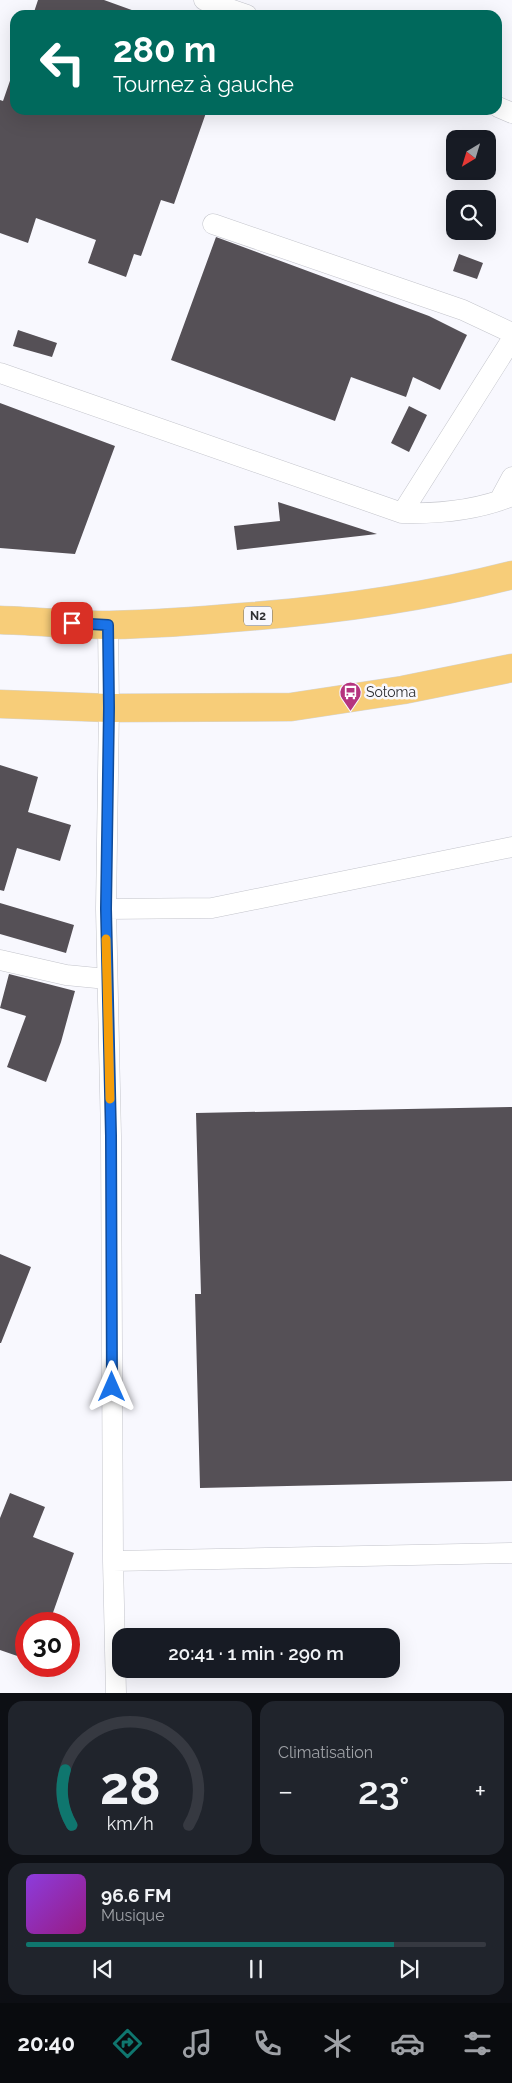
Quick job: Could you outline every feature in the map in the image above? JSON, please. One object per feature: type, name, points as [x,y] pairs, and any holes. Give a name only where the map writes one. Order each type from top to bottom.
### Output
[{"type":"highway","name":"N2","points":[[0,620],[108,625],[167,623],[371,604],[512,575]]},
{"type":"highway","points":[[0,704],[109,708],[291,707],[403,690],[512,668]]},
{"type":"street","points":[[204,0],[233,10]]},
{"type":"street","points":[[213,224],[464,310],[512,333]]},
{"type":"street","points":[[402,513],[512,339]]},
{"type":"street","points":[[0,373],[402,513],[424,514],[506,499],[512,477]]},
{"type":"street","points":[[108,625],[109,708],[106,909],[111,1136],[113,1560],[116,1693]]},
{"type":"street","points":[[106,909],[212,908],[512,847]]},
{"type":"street","points":[[0,960],[66,975],[107,979]]},
{"type":"street","points":[[113,1560],[512,1553]]},
{"type":"building","points":[[38,0],[104,0],[132,10],[35,10]]},
{"type":"building","points":[[10,81],[10,115],[205,115],[174,204],[161,200],[141,256],[134,254],[126,277],[88,263],[96,240],[36,218],[28,243],[0,233],[0,100],[3,101]]},
{"type":"building","points":[[216,237],[429,316],[467,335],[440,390],[413,377],[406,397],[351,377],[335,421],[171,360]]},
{"type":"building","points":[[459,254],[483,263],[477,279],[453,271]]},
{"type":"building","points":[[18,330],[57,343],[52,357],[13,346]]},
{"type":"building","points":[[0,403],[115,446],[75,554],[0,548]]},
{"type":"building","points":[[409,406],[427,415],[409,452],[391,443]]},
{"type":"building","points":[[278,502],[377,534],[237,550],[234,526],[280,521]]},
{"type":"building","points":[[0,765],[38,777],[28,812],[71,825],[60,861],[17,848],[4,891],[0,890]]},
{"type":"building","points":[[0,903],[74,925],[66,953],[0,934]]},
{"type":"building","points":[[9,974],[75,991],[61,1042],[46,1082],[7,1067],[26,1016],[0,1008]]},
{"type":"building","points":[[512,1107],[512,1481],[200,1488],[195,1294],[201,1294],[196,1113]]},
{"type":"building","points":[[0,1254],[31,1267],[1,1343],[0,1343]]},
{"type":"building","points":[[10,1493],[45,1507],[33,1537],[74,1553],[53,1612],[15,1612],[15,1655],[0,1650],[0,1518]]},
{"type":"slow traffic","points":[[106,939],[110,1099]]},
{"type":"place","name":"Sotoma","points":[[350,711]]},
{"type":"route","points":[[72,623],[108,625],[109,708],[106,909],[111,1136],[112,1387]]}]
